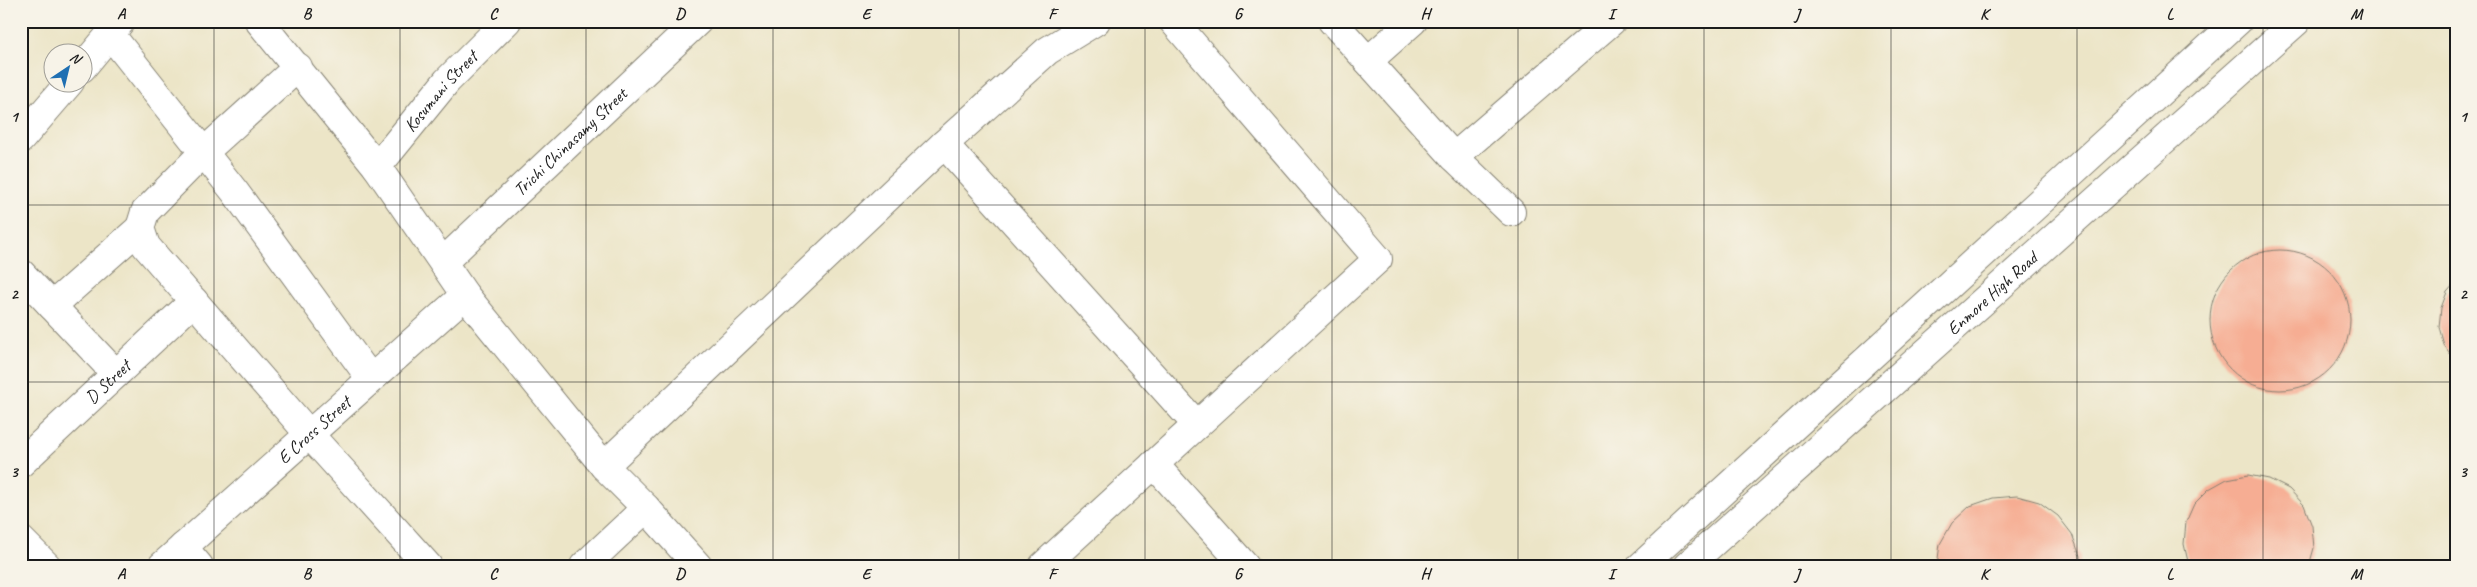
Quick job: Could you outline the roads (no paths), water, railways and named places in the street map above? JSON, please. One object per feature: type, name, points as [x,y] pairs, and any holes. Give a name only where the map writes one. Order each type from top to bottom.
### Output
[{"type":"street","name":"Kosumani Street","points":[[378,166],[447,81],[507,21]]},
{"type":"street","name":"Trichi Chinasamy Street","points":[[443,262],[698,21]]},
{"type":"street","points":[[604,466],[944,144],[1047,51],[1096,21]]},
{"type":"street","points":[[1043,566],[1378,259],[1173,21]]},
{"type":"street","points":[[1332,21],[1454,157],[1511,212]]},
{"type":"street","points":[[1368,61],[1413,21]]},
{"type":"street","points":[[1454,157],[1612,21]]},
{"type":"street","name":"Enmore High Road","points":[[1641,566],[2238,21]]},
{"type":"street","name":"Enmore High Road","points":[[1687,566],[2297,21]]},
{"type":"street","points":[[275,27],[298,67],[378,166],[465,295],[604,466],[646,508],[698,566]]},
{"type":"street","points":[[92,56],[116,28],[204,152],[371,379]]},
{"type":"street","points":[[52,306],[140,228],[145,212],[204,152],[298,67]]},
{"type":"street","points":[[26,124],[60,92]]},
{"type":"street","points":[[944,144],[1197,424]]},
{"type":"street","points":[[140,228],[146,246],[309,434],[428,566]]},
{"type":"street","points":[[21,273],[116,374]]},
{"type":"street","name":"E Cross Street","points":[[162,566],[191,556],[309,434],[465,295]]},
{"type":"street","name":"D Street","points":[[21,464],[194,301]]},
{"type":"street","points":[[1154,464],[1246,566]]},
{"type":"street","points":[[584,566],[646,508]]},
{"type":"street","points":[[21,540],[46,566]]}]
